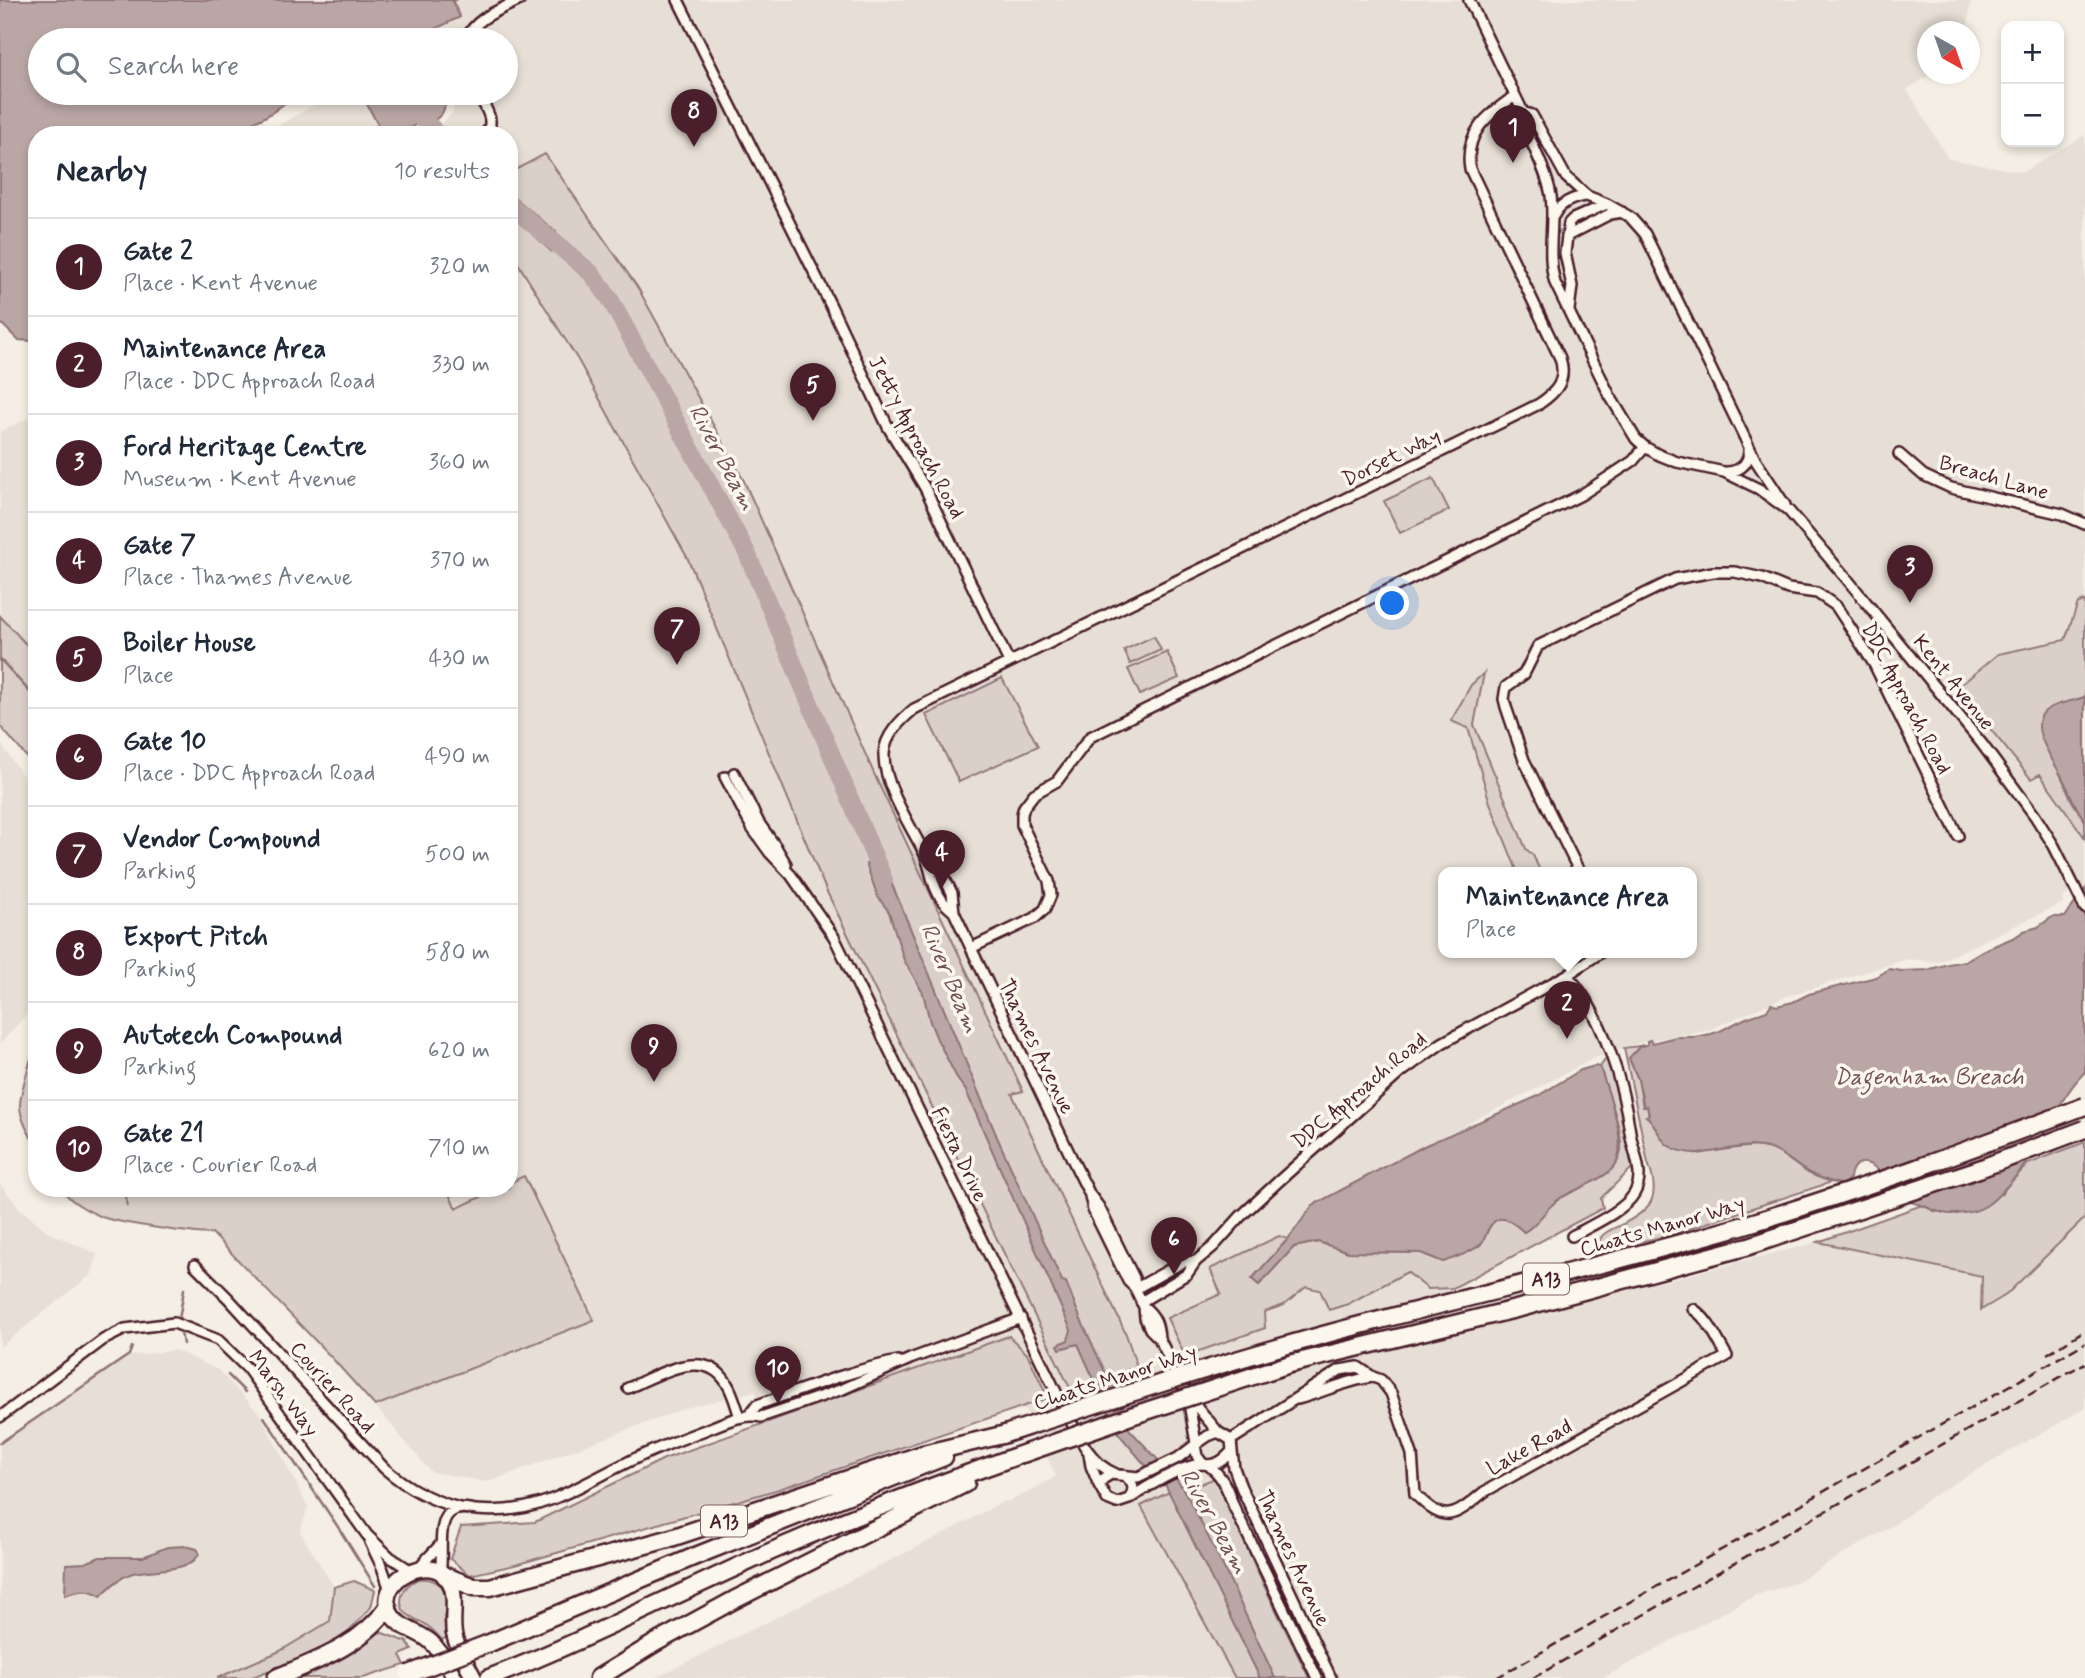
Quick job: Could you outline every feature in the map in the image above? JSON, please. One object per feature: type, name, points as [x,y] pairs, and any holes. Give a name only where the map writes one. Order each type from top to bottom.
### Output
[{"type":"highway","name":"Choats Manor Way","points":[[1002,1435],[1359,1325],[1557,1277],[1742,1226],[1857,1189],[2085,1106]]},
{"type":"highway","name":"Choats Manor Way","points":[[1011,1458],[1290,1364],[1520,1308],[1749,1246],[1979,1169],[2085,1129]]},
{"type":"highway","name":"A13","points":[[443,1574],[474,1587],[490,1587],[679,1535],[922,1454],[1002,1435]]},
{"type":"highway","name":"A13","points":[[403,1676],[492,1642],[746,1535],[1002,1435]]},
{"type":"highway","name":"A13","points":[[489,1678],[773,1551],[892,1501],[1011,1458]]},
{"type":"highway","name":"A13","points":[[598,1678],[734,1600],[940,1497],[1011,1458]]},
{"type":"highway","points":[[276,1678],[347,1645],[378,1622],[389,1600]]},
{"type":"main road","points":[[455,1678],[433,1644],[421,1634],[400,1624],[389,1600],[396,1581],[414,1570],[432,1569],[443,1574],[450,1582],[454,1637],[474,1678]]},
{"type":"street","points":[[472,28],[481,20],[520,0]]},
{"type":"street","name":"Jetty Approach Road","points":[[678,0],[793,228],[888,427],[925,488],[1009,662]]},
{"type":"street","points":[[1469,0],[1523,112],[1521,119],[1551,192],[1553,217]]},
{"type":"street","name":"Dorset Way","points":[[936,697],[1539,404],[1556,391],[1563,374],[1560,358],[1470,169],[1468,155],[1470,143],[1480,127],[1495,111],[1516,96]]},
{"type":"street","points":[[484,105],[491,120],[490,126]]},
{"type":"street","points":[[1523,112],[1532,115],[1566,177],[1587,196],[1622,212],[1639,226],[1657,255],[1767,480],[1788,510]]},
{"type":"street","points":[[1553,217],[1558,208],[1576,198],[1587,196]]},
{"type":"street","points":[[1567,236],[1569,223],[1573,219],[1607,204]]},
{"type":"street","points":[[1567,236],[1610,214],[1622,212]]},
{"type":"street","name":"Kent Avenue","points":[[1553,217],[1550,266],[1555,282],[1631,433],[1645,447],[1678,462],[1724,472],[1759,489],[1788,510],[1982,744],[2035,816],[2085,908]]},
{"type":"street","name":"Kent Avenue","points":[[1567,236],[1565,253],[1572,286],[1569,311]]},
{"type":"street","points":[[1724,472],[1738,470],[1745,464],[1749,454],[1748,442]]},
{"type":"street","points":[[971,948],[1035,918],[1045,909],[1051,895],[1049,881],[1023,825],[1022,814],[1034,794],[1057,781],[1090,737],[1581,495],[1633,461],[1645,447]]},
{"type":"street","name":"Breach Lane","points":[[1899,454],[1923,475],[1951,488],[2051,511],[2085,524]]},
{"type":"street","name":"DDC Approach Road","points":[[1577,867],[1524,760],[1504,699],[1506,687],[1524,674],[1538,646],[1675,579],[1713,572],[1754,575],[1788,589],[1817,593],[1836,606],[1874,664],[1958,836]]},
{"type":"street","name":"Thames Avenue","points":[[936,697],[914,709],[893,730],[884,752],[892,788],[925,855],[940,871],[952,893],[954,912],[1090,1195],[1093,1210],[1128,1281],[1135,1288],[1142,1305],[1152,1314],[1158,1326],[1159,1338],[1188,1396],[1218,1432]]},
{"type":"street","name":"Fiesta Drive","points":[[729,775],[752,828],[770,853],[791,875],[834,937],[1035,1349],[1089,1452],[1106,1469],[1121,1475]]},
{"type":"street","name":"DDC Approach Road","points":[[1142,1305],[1183,1277],[1241,1216],[1400,1073],[1442,1043],[1567,975],[1592,958]]},
{"type":"street","points":[[1567,975],[1580,989],[1607,1044],[1628,1112],[1640,1180],[1633,1196],[1612,1213],[1572,1236]]},
{"type":"street","points":[[1135,1288],[1183,1262],[1196,1261]]},
{"type":"street","name":"Courier Road","points":[[195,1265],[396,1478],[420,1493],[461,1508],[495,1511],[540,1504],[628,1462],[740,1418],[750,1415],[761,1417],[861,1382],[910,1359],[1021,1318]]},
{"type":"street","name":"Lake Road","points":[[1231,1445],[1307,1390],[1340,1370],[1358,1367],[1381,1380],[1391,1393],[1412,1454],[1415,1494],[1438,1514],[1459,1512],[1484,1492],[1727,1356],[1708,1324],[1693,1310]]},
{"type":"street","name":"Marsh Way","points":[[0,1417],[103,1340],[125,1329],[174,1323],[218,1340],[247,1368],[367,1535],[390,1557],[414,1570]]},
{"type":"street","points":[[628,1388],[676,1367],[706,1366],[725,1380],[740,1418]]},
{"type":"street","name":"Thames Avenue","points":[[1188,1396],[1195,1444]]},
{"type":"street","points":[[1218,1432],[1231,1445],[1224,1460],[1192,1465],[1117,1503],[1105,1497],[1099,1485],[1107,1476],[1138,1477],[1178,1458],[1195,1444],[1218,1432]]},
{"type":"street","points":[[1195,1444],[1197,1456],[1205,1464]]},
{"type":"street","name":"Thames Avenue","points":[[1231,1445],[1234,1468],[1241,1487],[1331,1678]]},
{"type":"street","name":"Fiesta Drive","points":[[1089,1452],[1091,1466],[1099,1485]]},
{"type":"street","name":"Thames Avenue","points":[[1205,1464],[1219,1473],[1224,1482],[1317,1678]]},
{"type":"street","points":[[1121,1475],[1131,1481],[1133,1486],[1129,1499]]},
{"type":"street","points":[[443,1574],[440,1545],[446,1516],[452,1510],[461,1508]]},
{"type":"street","name":"Marsh Way","points":[[367,1535],[382,1567],[389,1600]]},
{"type":"street","points":[[414,1570],[440,1545]]},
{"type":"shaded area","points":[[456,0],[1971,0],[1968,21],[1917,21],[1917,83],[1907,89],[1948,159],[2023,172],[2085,135],[2085,645],[2003,701],[2040,774],[2085,838],[2085,886],[2062,897],[2063,903],[1938,962],[1907,959],[1785,997],[1706,1031],[1645,1041],[1595,1058],[1313,1205],[1288,1239],[1320,1290],[1348,1304],[1407,1271],[1428,1289],[1453,1288],[1471,1330],[1818,1242],[1982,1276],[1981,1310],[2006,1295],[2085,1218],[2085,1408],[1931,1497],[1895,1524],[1805,1577],[1754,1596],[1603,1678],[1309,1678],[1257,1571],[1226,1495],[1215,1478],[1141,1506],[1235,1678],[655,1678],[1002,1502],[1031,1491],[1056,1476],[1025,1409],[1016,1411],[1011,1404],[997,1383],[982,1345],[765,1420],[755,1391],[686,1408],[488,1482],[431,1472],[375,1406],[594,1320],[524,1177],[518,1179],[518,263],[578,360],[688,559],[826,890],[1070,1388],[1137,1367],[1126,1334],[1012,1093],[1023,1091],[876,778],[744,481],[638,288],[545,155],[518,168],[518,126],[439,126],[453,112],[454,105],[518,105],[518,28],[437,28],[452,2]]},
{"type":"shaded area","points":[[314,105],[367,105],[378,126],[277,126]]},
{"type":"shaded area","points":[[545,154],[638,288],[744,481],[876,778],[1023,1091],[1012,1094],[1126,1334],[1137,1367],[1070,1388],[826,890],[688,559],[578,360],[518,263],[518,220],[551,251],[556,232],[518,200],[518,168]]},
{"type":"shaded area","points":[[28,418],[28,646],[0,616],[0,432]]},
{"type":"shaded area","points":[[1433,478],[1449,510],[1400,533],[1384,501]]},
{"type":"shaded area","points":[[2085,601],[2085,697],[2057,706],[2040,732],[2072,801],[2085,821],[2085,838],[2040,774],[2031,779],[1957,688],[1998,654],[2065,640],[2078,603]]},
{"type":"shaded area","points":[[0,616],[28,646],[28,759],[0,726]]},
{"type":"shaded area","points":[[1154,636],[1161,650],[1130,664],[1124,650]]},
{"type":"shaded area","points":[[1167,652],[1179,678],[1140,695],[1128,669]]},
{"type":"shaded area","points":[[1484,673],[1474,725],[1526,849],[1533,855],[1538,867],[1516,867],[1490,803],[1468,728],[1451,721],[1471,685]]},
{"type":"shaded area","points":[[1002,678],[1038,746],[959,782],[926,715]]},
{"type":"shaded area","points":[[0,743],[28,783],[28,1013],[0,1044]]},
{"type":"shaded area","points":[[1647,1045],[1640,1046],[1629,1059],[1638,1079],[1643,1107],[1647,1106],[1647,1117],[1670,1146],[1698,1154],[1756,1146],[1768,1148],[1808,1173],[1832,1182],[1670,1235],[1597,1252],[1604,1234],[1641,1213],[1654,1193],[1624,1048]]},
{"type":"shaded area","points":[[1610,1053],[1632,1168],[1601,1198],[1603,1208],[1453,1288],[1428,1289],[1407,1272],[1348,1304],[1329,1310],[1320,1290],[1306,1287],[1284,1305],[1264,1312],[1265,1328],[1185,1356],[1167,1318],[1221,1294],[1210,1269],[1279,1236],[1288,1239],[1252,1279],[1259,1285],[1294,1247],[1318,1242],[1349,1252],[1421,1253],[1443,1262],[1480,1245],[1496,1220],[1510,1221],[1524,1232],[1563,1196],[1603,1176],[1618,1161],[1621,1151],[1617,1121],[1600,1067]]},
{"type":"shaded area","points":[[28,1069],[28,1131],[20,1107]]},
{"type":"shaded area","points":[[2085,1142],[2085,1218],[2006,1295],[1981,1310],[1982,1276],[1818,1242],[1922,1205],[1936,1212],[2002,1194],[2028,1164]]},
{"type":"shaded area","points":[[524,1176],[594,1320],[375,1406],[212,1233],[158,1228],[102,1217],[69,1197],[450,1197],[456,1209],[481,1197],[518,1197],[518,1179]]},
{"type":"shaded area","points":[[0,1184],[19,1208],[50,1233],[97,1254],[92,1274],[0,1347]]},
{"type":"shaded area","points":[[450,1197],[481,1197],[456,1209]]},
{"type":"shaded area","points":[[1009,1336],[1028,1355],[1048,1398],[776,1490],[515,1565],[470,1575],[450,1559],[461,1527],[535,1522],[664,1459]]},
{"type":"shaded area","points":[[175,1350],[218,1370],[260,1414],[308,1507],[300,1532],[334,1587],[330,1621],[280,1651],[217,1678],[0,1678],[0,1444],[123,1357]]},
{"type":"shaded area","points":[[1215,1478],[1226,1495],[1257,1571],[1309,1678],[1235,1678],[1141,1506],[1187,1483],[1198,1485]]},
{"type":"shaded area","points":[[418,1579],[434,1581],[445,1591],[447,1601],[444,1619],[447,1637],[442,1640],[434,1631],[407,1614],[402,1607],[405,1589]]},
{"type":"shaded area","points":[[354,1581],[375,1590],[371,1607],[349,1632],[318,1651],[250,1678],[217,1678],[280,1651],[330,1621],[334,1587]]},
{"type":"shaded area","points":[[380,1632],[407,1642],[412,1650],[400,1655],[405,1665],[363,1678],[290,1678],[353,1650]]},
{"type":"water","points":[[0,0],[456,0],[453,2],[460,17],[437,28],[28,28],[28,105],[282,105],[251,126],[28,126],[28,341],[18,340],[0,322]]},
{"type":"water","points":[[367,105],[445,105],[442,113],[432,121],[428,116],[414,126],[378,125]]},
{"type":"water","points":[[518,200],[557,233],[551,251],[518,220]]},
{"type":"water","points":[[2085,697],[2085,821],[2044,745],[2039,725],[2042,714],[2048,709]]},
{"type":"water","points":[[881,858],[997,1137],[1062,1281],[1066,1282],[1107,1376],[1118,1379],[1116,1385],[1129,1429],[1178,1481],[1189,1499],[1275,1678],[1260,1678],[1166,1486],[1118,1433],[1078,1344],[1060,1349],[1058,1345],[1068,1340],[1071,1330],[966,1091],[937,1039],[923,993],[904,960],[889,912],[878,897],[866,864]]},
{"type":"water","name":"Dagenham Breach","points":[[2085,889],[2085,1072],[2067,1094],[2044,1134],[2037,1116],[2025,1121],[2035,1149],[2003,1191],[1980,1209],[1950,1214],[1894,1198],[1883,1188],[1878,1170],[1864,1163],[1854,1168],[1843,1185],[1811,1174],[1780,1153],[1757,1146],[1694,1153],[1681,1151],[1665,1143],[1646,1116],[1649,1115],[1647,1106],[1644,1107],[1638,1079],[1629,1058],[1640,1046],[1647,1045],[1647,1041],[1652,1043],[1676,1037],[1711,1034],[1767,1011],[1771,1004],[1777,1006],[1793,1002],[1809,994],[1876,977],[1889,969],[1927,970],[1965,961],[2024,931],[2038,927],[2052,917],[2065,917]]},
{"type":"water","points":[[1600,1067],[1616,1120],[1620,1149],[1617,1161],[1605,1175],[1554,1203],[1529,1229],[1524,1232],[1508,1220],[1499,1219],[1491,1225],[1480,1245],[1443,1262],[1421,1253],[1349,1252],[1318,1242],[1294,1247],[1259,1285],[1252,1279],[1288,1239],[1313,1205],[1426,1145],[1536,1097],[1581,1070]]},
{"type":"water","points":[[185,1546],[199,1552],[190,1563],[171,1569],[133,1573],[101,1596],[83,1591],[65,1595],[66,1564],[85,1563],[100,1557],[143,1557],[167,1547]]},
{"type":"waterway","name":"River Beam","points":[[414,105],[419,116],[430,126]]},
{"type":"waterway","name":"River Beam","points":[[518,212],[591,273],[610,299],[747,553],[884,880]]},
{"type":"waterway","points":[[0,659],[28,690]]},
{"type":"waterway","points":[[125,1197],[127,1205]]},
{"type":"waterway","points":[[179,1320],[184,1289]]},
{"type":"waterway","points":[[180,1327],[183,1344]]},
{"type":"waterway","points":[[0,1443],[129,1355],[132,1347]]},
{"type":"waterway","points":[[228,1375],[245,1392]]},
{"type":"waterway","points":[[264,1417],[375,1586]]},
{"type":"railway","points":[[2047,1354],[2085,1330]]},
{"type":"railway","points":[[1496,1678],[2085,1343]]},
{"type":"railway","points":[[1533,1678],[2085,1363]]},
{"type":"place","name":"Export Pitch","points":[[694,147]]},
{"type":"place","name":"Gate 2","points":[[1513,163]]},
{"type":"place","name":"Boiler House","points":[[813,421]]},
{"type":"place","name":"Ford Heritage Centre","points":[[1910,603]]},
{"type":"place","name":"Vendor Compound","points":[[677,665]]},
{"type":"place","name":"Gate 7","points":[[942,888]]},
{"type":"place","name":"Maintenance Area","points":[[1567,1039]]},
{"type":"place","name":"Autotech Compound","points":[[654,1082]]},
{"type":"place","name":"Gate 10","points":[[1174,1275]]},
{"type":"place","name":"Gate 21","points":[[778,1404]]}]
